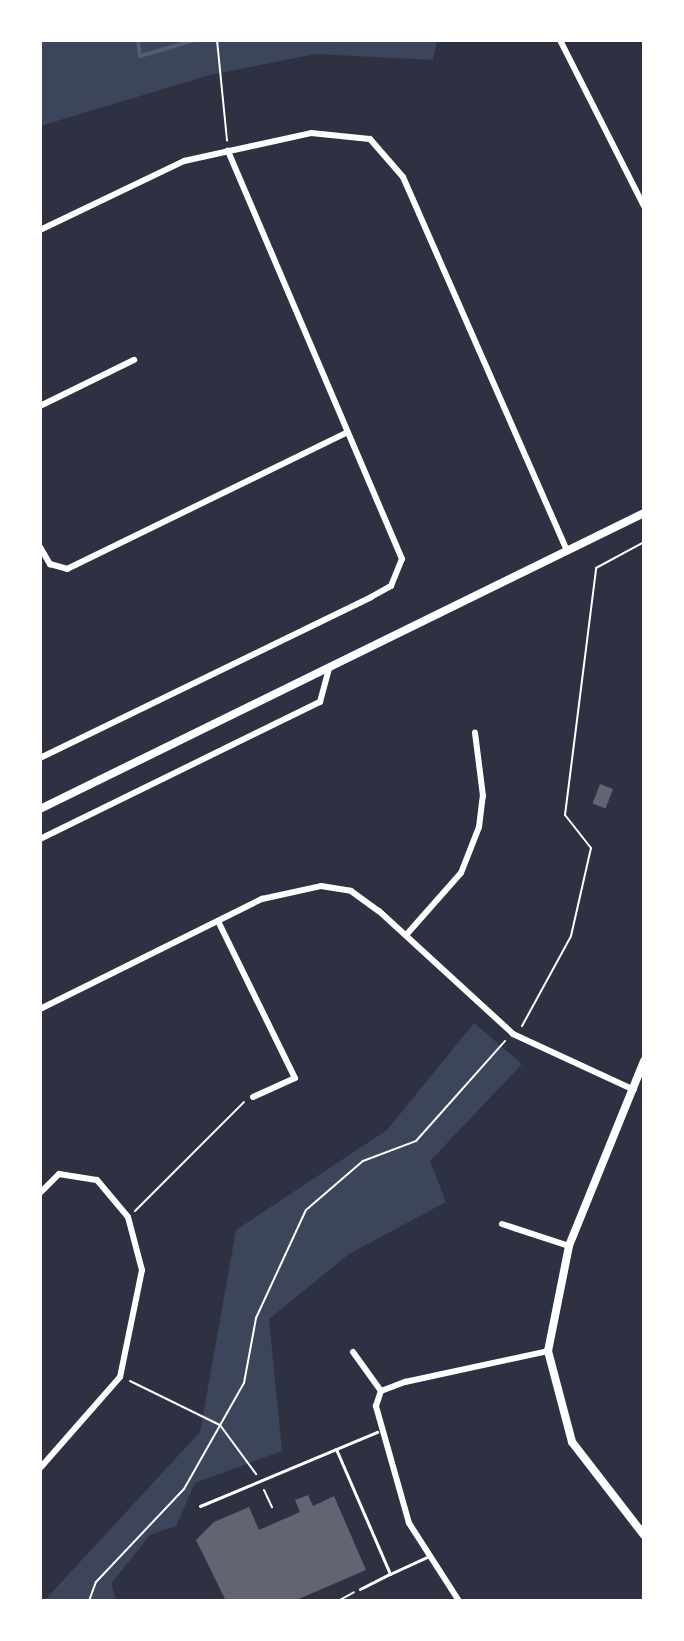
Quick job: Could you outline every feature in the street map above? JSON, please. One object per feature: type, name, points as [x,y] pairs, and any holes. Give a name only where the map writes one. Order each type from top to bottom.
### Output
[{"type":"street","points":[[560,40],[644,206]]},
{"type":"street","points":[[40,230],[184,161],[333,132],[370,139],[386,153],[566,549]]},
{"type":"street","points":[[40,758],[391,586],[402,559],[228,151]]},
{"type":"street","points":[[40,406],[134,360]]},
{"type":"street","points":[[40,547],[50,564],[67,569],[346,433]]},
{"type":"street","points":[[40,809],[644,513]]},
{"type":"street","points":[[40,839],[320,702],[329,669]]},
{"type":"street","points":[[407,934],[461,873],[479,827],[483,796],[475,733]]},
{"type":"street","points":[[40,1009],[291,888],[321,886],[351,891],[407,934],[513,1034],[634,1090]]},
{"type":"street","points":[[218,921],[295,1078],[253,1097]]},
{"type":"street","points":[[644,1061],[569,1246],[548,1351],[572,1442],[644,1535]]},
{"type":"street","points":[[40,1193],[59,1174],[83,1173],[128,1217],[142,1270],[120,1377],[40,1468]]},
{"type":"street","points":[[502,1224],[569,1246]]},
{"type":"street","points":[[381,1391],[548,1351]]},
{"type":"street","points":[[353,1352],[381,1391],[377,1432],[427,1557],[459,1601]]},
{"type":"lane","points":[[200,1506],[377,1432]]},
{"type":"lane","points":[[336,1449],[390,1574]]},
{"type":"lane","points":[[360,1589],[427,1557]]},
{"type":"path","points":[[217,40],[228,151]]},
{"type":"path","points":[[89,1601],[96,1582],[184,1489],[244,1383],[256,1318],[306,1210],[363,1161],[416,1141],[513,1034],[571,936],[591,848],[565,815],[596,568],[644,542]]},
{"type":"path","points":[[128,1217],[253,1097]]},
{"type":"path","points":[[120,1377],[220,1425],[260,1481],[272,1507]]},
{"type":"path","points":[[338,1601],[360,1589]]},
{"type":"shaded area","points":[[40,40],[437,40],[433,60],[316,54],[210,75],[40,126]]},
{"type":"shaded area","points":[[474,1023],[522,1064],[430,1161],[446,1202],[349,1254],[269,1319],[282,1451],[195,1483],[176,1526],[150,1535],[111,1584],[117,1601],[44,1601],[200,1432],[236,1230],[387,1130]]},
{"type":"building","points":[[600,784],[613,789],[606,809],[592,804]]},
{"type":"building","points":[[308,1495],[313,1506],[334,1496],[366,1570],[294,1601],[226,1601],[196,1540],[214,1522],[249,1507],[259,1530],[300,1512],[295,1500]]},
{"type":"waterway","points":[[138,40],[140,56],[195,40]]}]
